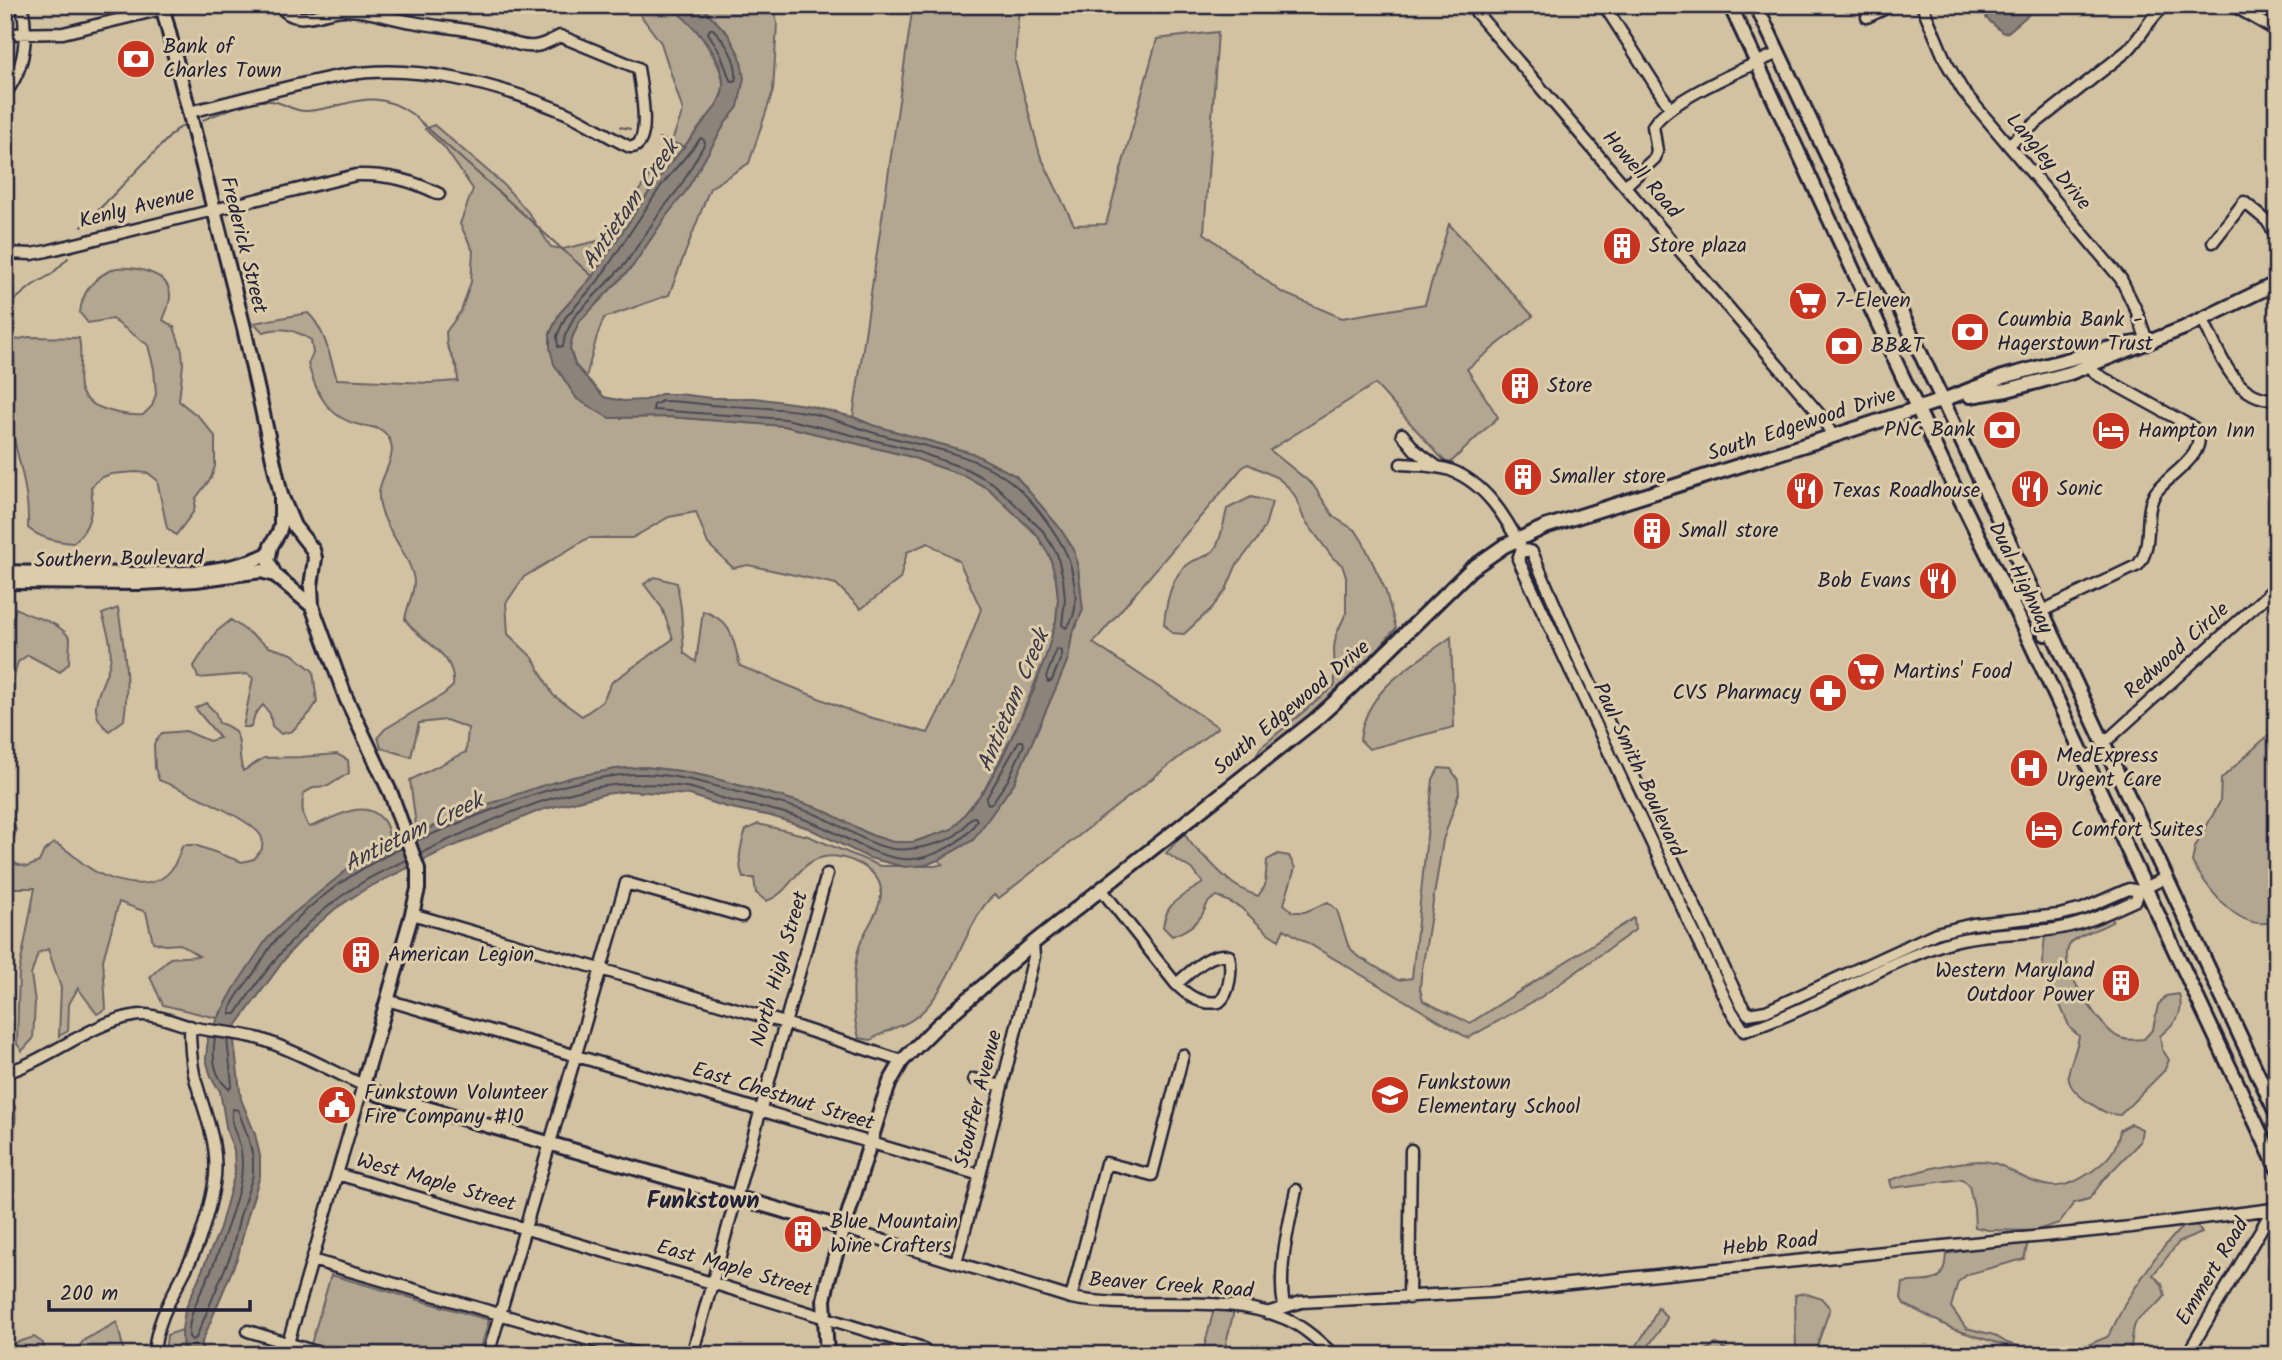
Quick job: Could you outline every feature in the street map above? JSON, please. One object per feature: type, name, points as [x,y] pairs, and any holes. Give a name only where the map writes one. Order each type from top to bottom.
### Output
[{"type":"main road","name":"Dual Highway","points":[[1730,5],[2142,890],[2277,1168]]},
{"type":"main road","name":"Dual Highway","points":[[1756,5],[2277,1115]]},
{"type":"main road","name":"Frederick Street","points":[[163,7],[281,495],[289,516],[304,538]]},
{"type":"main road","points":[[1942,400],[2007,390],[2090,365],[2203,320],[2277,282]]},
{"type":"main road","points":[[1942,400],[2003,377],[2118,346],[2147,341]]},
{"type":"main road","name":"South Edgewood Drive","points":[[827,1355],[824,1300],[843,1228],[890,1082],[902,1061],[937,1026],[1033,943],[1315,720],[1471,569],[1504,546],[1520,544],[1545,527],[1598,509],[1942,400]]},
{"type":"main road","name":"Frederick Street","points":[[275,540],[281,525],[281,495]]},
{"type":"main road","points":[[312,606],[270,569],[268,554],[275,540],[289,534],[304,538],[313,550],[312,606],[338,679],[403,823],[418,869],[418,889],[412,914],[363,1085],[378,1094],[843,1228]]},
{"type":"main road","name":"Southern Boulevard","points":[[5,572],[150,575],[214,569],[251,561],[268,554]]},
{"type":"main road","points":[[278,577],[294,581],[300,579],[313,566]]},
{"type":"main road","name":"Southern Boulevard","points":[[5,582],[141,583],[196,580],[261,571],[278,577]]},
{"type":"main road","points":[[2006,593],[2019,595],[2028,602],[2078,688]]},
{"type":"main road","points":[[2247,1105],[2277,1157]]},
{"type":"street","points":[[5,94],[20,65],[26,34],[22,5]]},
{"type":"street","points":[[5,34],[76,31],[179,5]]},
{"type":"street","points":[[189,112],[345,75],[427,74],[462,79],[560,110],[630,148],[639,146],[642,139],[644,121],[638,68],[560,36],[547,43],[527,46],[487,34],[349,9],[299,19],[284,12],[279,5]]},
{"type":"street","name":"Howell Road","points":[[1470,5],[1821,416],[1833,436]]},
{"type":"street","points":[[1604,5],[1670,108]]},
{"type":"street","points":[[1867,17],[1892,5]]},
{"type":"street","name":"Langley Drive","points":[[1922,5],[1954,78],[2121,279],[2147,341]]},
{"type":"street","points":[[2008,145],[2127,51],[2158,11],[2166,5]]},
{"type":"street","points":[[2232,5],[2277,31]]},
{"type":"street","points":[[1625,186],[1655,158],[1657,151],[1653,126],[1661,115],[1778,53]]},
{"type":"street","name":"Kenly Avenue","points":[[5,253],[32,254],[356,175],[373,174],[402,178],[439,194]]},
{"type":"street","points":[[2213,242],[2244,202],[2267,221],[2277,237]]},
{"type":"street","points":[[2203,320],[2236,381],[2253,395],[2277,399]]},
{"type":"street","points":[[2042,611],[2138,565],[2145,552],[2153,498],[2161,486],[2194,454],[2199,442],[2194,428],[2096,374],[2090,365]]},
{"type":"street","points":[[1402,434],[1415,450],[1439,468]]},
{"type":"street","name":"Paul Smith Boulevard","points":[[1401,464],[1439,468],[1462,476],[1485,495],[1506,519],[1520,544],[1532,552],[1644,799],[1748,1014],[1766,1011],[1936,933],[1973,924],[2059,915],[2083,909],[2129,889],[2142,890],[2136,900],[2063,928],[1969,938],[1931,949],[1771,1023],[1744,1031],[1729,1007],[1518,559],[1520,544]]},
{"type":"street","name":"Redwood Circle","points":[[2103,744],[2277,586]]},
{"type":"street","points":[[1633,804],[1644,799]]},
{"type":"street","name":"North High Street","points":[[692,1355],[827,874]]},
{"type":"street","points":[[2142,890],[2165,878]]},
{"type":"street","points":[[488,1355],[626,883],[742,916]]},
{"type":"street","points":[[1101,888],[1176,984],[1188,995],[1208,1003],[1219,1002],[1226,996],[1231,966],[1229,957],[1223,954],[1212,957],[1176,984]]},
{"type":"street","points":[[412,914],[785,1023],[902,1061]]},
{"type":"street","name":"Stouffer Avenue","points":[[956,1262],[1034,957],[1033,943]]},
{"type":"street","name":"East Chestnut Street","points":[[387,1000],[980,1175]]},
{"type":"street","points":[[5,1073],[107,1024],[133,1016],[157,1017],[267,1041],[363,1085],[288,1343]]},
{"type":"street","points":[[154,1355],[158,1325],[198,1242],[215,1181],[214,1147],[195,1076],[194,1027]]},
{"type":"street","points":[[1071,1298],[1106,1163],[1152,1175],[1183,1055]]},
{"type":"street","points":[[974,1079],[1002,1086]]},
{"type":"street","points":[[1409,1298],[1411,1150]]},
{"type":"street","name":"West Maple Street","points":[[337,1174],[525,1228]]},
{"type":"street","points":[[1284,1306],[1282,1296],[1285,1244],[1296,1190]]},
{"type":"street","name":"Hebb Road","points":[[1267,1313],[1284,1306],[1314,1301],[1490,1292],[2132,1227],[2275,1208]]},
{"type":"street","name":"Emmert Road","points":[[2187,1355],[2275,1208]]},
{"type":"street","name":"East Maple Street","points":[[525,1228],[825,1316],[920,1347],[929,1355]]},
{"type":"street","name":"Beaver Creek Road","points":[[843,1228],[1071,1298],[1105,1303],[1224,1306],[1267,1313],[1287,1320],[1303,1330],[1334,1355]]},
{"type":"street","points":[[312,1260],[641,1355]]},
{"type":"street","points":[[248,1331],[326,1355]]},
{"type":"shaded area","points":[[633,5],[666,5],[684,16],[717,63],[723,83],[721,96],[714,109],[656,182],[592,277],[559,314],[550,334],[609,418],[669,417],[784,426],[908,456],[965,476],[989,489],[1037,535],[1050,557],[1058,599],[1056,621],[1046,656],[1017,726],[985,789],[953,829],[913,842],[893,842],[871,835],[818,808],[782,797],[709,777],[645,767],[573,777],[474,809],[417,833],[410,780],[466,752],[468,728],[446,720],[419,723],[411,757],[381,748],[378,737],[385,729],[453,686],[449,664],[443,655],[405,619],[414,587],[412,571],[380,505],[380,486],[391,455],[390,440],[379,429],[349,422],[340,417],[325,403],[308,364],[313,353],[311,340],[288,330],[263,332],[254,323],[308,313],[323,335],[337,379],[429,383],[458,381],[457,368],[447,345],[446,332],[461,311],[471,282],[473,251],[460,224],[473,189],[444,147],[425,129],[434,125],[503,184],[528,212],[551,247],[563,249],[602,240],[671,143],[683,111],[661,43]],"holes":[[[696,512],[708,544],[733,568],[748,565],[836,584],[861,609],[900,579],[907,552],[928,543],[959,561],[981,609],[954,681],[928,733],[858,714],[740,666],[733,639],[726,626],[713,615],[703,611],[696,662],[684,653],[677,583],[655,577],[644,584],[662,608],[673,639],[612,682],[602,702],[582,716],[553,695],[533,658],[508,634],[506,603],[524,577],[588,538],[632,538],[669,517]]]},
{"type":"shaded area","points":[[700,5],[773,5],[777,23],[773,91],[749,163],[710,188],[669,295],[604,318],[586,377],[575,365],[570,349],[579,322],[632,267],[686,191],[726,122],[738,107],[728,34]]},
{"type":"shaded area","points":[[913,5],[1019,5],[1015,61],[1040,155],[1074,225],[1106,224],[1157,39],[1218,32],[1204,233],[1281,292],[1342,318],[1425,304],[1449,224],[1533,316],[1467,369],[1498,417],[1448,465],[1375,384],[1270,450],[1313,485],[1334,517],[1356,531],[1385,589],[1396,628],[1355,676],[1276,749],[1256,757],[1260,748],[1335,685],[1334,648],[1336,635],[1346,613],[1346,577],[1342,565],[1333,558],[1304,519],[1295,496],[1288,487],[1278,478],[1248,464],[1242,468],[1093,643],[1218,727],[999,898],[994,895],[979,914],[946,980],[923,1011],[871,1040],[859,1038],[854,987],[859,948],[877,910],[880,884],[861,864],[833,856],[824,857],[807,865],[782,892],[766,901],[756,893],[754,878],[743,878],[741,872],[740,854],[746,830],[758,824],[808,836],[880,866],[943,864],[938,860],[973,840],[1014,783],[1068,659],[1072,634],[1077,626],[1081,591],[1074,550],[1059,527],[1016,476],[972,453],[872,425],[853,417]]},
{"type":"shaded area","points":[[116,268],[149,272],[157,275],[168,286],[170,300],[163,320],[174,327],[182,351],[179,401],[199,417],[215,436],[215,466],[211,478],[196,498],[194,511],[176,535],[167,528],[157,480],[148,473],[136,472],[111,474],[100,478],[91,487],[91,510],[87,525],[79,537],[73,543],[55,540],[28,528],[24,481],[5,396],[5,342],[29,337],[79,338],[79,380],[84,396],[109,411],[143,415],[152,406],[156,394],[148,345],[112,319],[88,323],[80,313],[91,285]]},
{"type":"shaded area","points":[[1251,497],[1272,502],[1259,537],[1236,566],[1226,590],[1211,609],[1184,634],[1172,633],[1164,624],[1175,580],[1186,566],[1214,550],[1227,509]]},
{"type":"shaded area","points":[[16,608],[64,631],[70,638],[69,663],[60,672],[28,655],[18,662],[5,706],[5,645]]},
{"type":"shaded area","points":[[118,608],[126,664],[126,706],[124,720],[109,731],[101,723],[96,707],[111,656],[102,614]]},
{"type":"shaded area","points":[[231,620],[269,647],[292,654],[313,671],[317,702],[292,731],[281,734],[272,726],[270,714],[263,705],[255,714],[251,727],[243,727],[253,678],[247,674],[198,678],[194,666],[216,632]]},
{"type":"shaded area","points":[[1451,637],[1454,727],[1369,749],[1360,740],[1371,706],[1381,692],[1407,668]]},
{"type":"shaded area","points":[[206,703],[215,712],[219,723],[228,726],[237,736],[243,771],[264,758],[337,754],[348,760],[349,773],[328,786],[315,787],[304,793],[303,811],[307,823],[309,827],[356,810],[374,812],[384,822],[388,832],[388,846],[354,864],[250,967],[217,1018],[163,1005],[150,977],[170,958],[199,956],[180,944],[165,945],[153,942],[146,912],[119,902],[103,960],[106,1009],[97,1014],[78,988],[69,1004],[68,1031],[59,1036],[61,988],[48,949],[38,953],[31,975],[35,1002],[33,1039],[22,1051],[17,1044],[19,972],[35,888],[5,888],[5,817],[13,819],[16,831],[8,854],[16,864],[27,867],[39,862],[44,851],[54,843],[94,871],[128,883],[141,884],[162,878],[173,868],[183,845],[195,845],[242,862],[254,859],[262,849],[262,838],[257,831],[215,805],[159,780],[155,768],[154,744],[162,733],[186,731],[209,741],[220,738],[195,708]]},
{"type":"shaded area","points":[[2277,727],[2277,921],[2263,923],[2250,921],[2227,907],[2207,885],[2192,862],[2195,847],[2220,802],[2221,779]]},
{"type":"shaded area","points":[[1439,768],[1451,769],[1458,780],[1459,793],[1443,840],[1421,976],[1423,1001],[1470,1023],[1634,918],[1635,930],[1541,997],[1468,1038],[1284,929],[1279,940],[1240,907],[1217,896],[1209,902],[1196,922],[1184,930],[1172,936],[1163,927],[1172,905],[1203,883],[1193,870],[1166,853],[1184,833],[1194,847],[1230,881],[1258,896],[1265,886],[1267,860],[1278,854],[1289,856],[1295,868],[1284,904],[1293,912],[1305,912],[1328,902],[1337,910],[1348,945],[1356,955],[1398,980],[1412,978],[1433,779]]},
{"type":"shaded area","points":[[2107,897],[2113,921],[2074,940],[2067,952],[2071,973],[2088,1004],[2111,1032],[2118,1037],[2134,1040],[2144,1039],[2153,1029],[2158,1005],[2166,996],[2179,994],[2181,1002],[2177,1018],[2160,1036],[2162,1049],[2169,1060],[2164,1071],[2120,1115],[2101,1110],[2072,1087],[2069,1072],[2079,1036],[2070,1028],[2042,963],[2045,937],[2052,926],[2061,917]]},
{"type":"shaded area","points":[[6,1099],[15,1106],[15,1122],[5,1170]]},
{"type":"shaded area","points":[[2131,1124],[2142,1129],[2140,1142],[2089,1199],[2074,1203],[2059,1223],[2034,1231],[1988,1230],[1975,1227],[1969,1185],[1962,1179],[1892,1188],[1890,1180],[1946,1165],[1980,1161],[2000,1165],[2044,1185],[2063,1185],[2083,1177],[2105,1161],[2115,1148],[2120,1130]]},
{"type":"shaded area","points":[[5,1193],[12,1200],[12,1212],[5,1241]]},
{"type":"shaded area","points":[[2189,1223],[2195,1223],[2202,1233],[2179,1242],[2153,1275],[2162,1284],[2165,1296],[2136,1322],[2129,1355],[2081,1355],[2083,1347],[2107,1337],[2125,1303],[2157,1255],[2178,1231]]},
{"type":"shaded area","points":[[2029,1238],[2024,1259],[1968,1274],[1958,1282],[1951,1307],[1966,1328],[2050,1355],[2029,1355],[1953,1329],[1904,1304],[1901,1298],[1903,1283],[1938,1278],[1945,1265],[1946,1254]]},
{"type":"shaded area","points":[[331,1275],[489,1320],[479,1355],[348,1355],[311,1344]]},
{"type":"shaded area","points":[[1804,1293],[1822,1299],[1830,1308],[1814,1355],[1796,1355],[1795,1295]]},
{"type":"shaded area","points":[[1658,1307],[1667,1318],[1644,1355],[1631,1355],[1651,1323]]},
{"type":"shaded area","points":[[1214,1309],[1234,1311],[1223,1355],[1197,1355],[1198,1348],[1204,1348]]},
{"type":"shaded area","points":[[117,1322],[124,1352],[121,1355],[73,1355],[84,1340]]},
{"type":"shaded area","points":[[182,1330],[183,1355],[165,1355],[167,1335]]},
{"type":"shaded area","points":[[34,1337],[43,1343],[45,1355],[5,1355],[5,1346]]},
{"type":"shaded area","points":[[1716,1344],[1730,1355],[1698,1355]]},
{"type":"shaded area","points":[[1946,1346],[1974,1355],[1933,1355],[1935,1351]]},
{"type":"water","name":"Antietam Creek","points":[[668,5],[700,5],[728,34],[740,56],[744,78],[738,107],[726,122],[686,191],[632,267],[579,322],[570,349],[575,365],[604,397],[623,401],[646,400],[661,394],[679,394],[711,398],[755,398],[806,405],[972,453],[1016,476],[1059,527],[1074,550],[1083,610],[1072,634],[1068,659],[1014,783],[973,840],[926,865],[905,867],[869,858],[808,828],[690,795],[628,791],[541,810],[442,851],[367,888],[335,909],[290,952],[236,1026],[234,1041],[241,1099],[255,1134],[260,1156],[260,1176],[238,1256],[202,1342],[202,1355],[183,1355],[182,1330],[185,1310],[219,1231],[235,1173],[234,1150],[227,1132],[220,1091],[211,1077],[206,1059],[208,1037],[235,987],[267,939],[288,918],[354,864],[388,846],[474,809],[541,786],[616,769],[645,767],[709,777],[782,797],[819,808],[871,835],[893,842],[914,842],[952,829],[985,789],[1033,692],[1046,656],[1056,621],[1058,599],[1050,557],[1037,535],[989,489],[965,476],[908,456],[784,426],[669,417],[609,418],[577,399],[554,364],[550,334],[559,314],[592,277],[656,182],[714,109],[722,94],[722,72],[718,61],[704,39]]},
{"type":"water","points":[[1995,5],[2040,5],[2008,32],[2003,33],[1986,18]]},
{"type":"waterway","points":[[203,120],[236,107],[263,101],[276,102],[302,111],[360,100],[384,101],[397,105],[412,114],[592,276]]},
{"type":"waterway","points":[[82,227],[176,130],[183,126]]},
{"type":"waterway","points":[[620,127],[630,129]]},
{"type":"waterway","points":[[659,138],[685,147]]},
{"type":"waterway","points":[[5,308],[33,285],[52,274],[68,258]]},
{"type":"place","name":"Bank of Charles Town","points":[[136,59]]},
{"type":"place","name":"Store plaza","points":[[1622,246]]},
{"type":"place","name":"7-Eleven","points":[[1808,301]]},
{"type":"place","name":"Coumbia Bank - Hagerstown Trust","points":[[1970,332]]},
{"type":"place","name":"BB&T","points":[[1844,346]]},
{"type":"place","name":"Store","points":[[1520,386]]},
{"type":"place","name":"PNC Bank","points":[[2002,430]]},
{"type":"place","name":"Hampton Inn","points":[[2111,431]]},
{"type":"place","name":"Smaller store","points":[[1523,477]]},
{"type":"place","name":"Sonic","points":[[2030,489]]},
{"type":"place","name":"Texas Roadhouse","points":[[1805,491]]},
{"type":"place","name":"Small store","points":[[1652,531]]},
{"type":"place","name":"Bob Evans","points":[[1938,581]]},
{"type":"place","name":"Martins' Food","points":[[1866,672]]},
{"type":"place","name":"CVS Pharmacy","points":[[1828,693]]},
{"type":"place","name":"MedExpress Urgent Care","points":[[2029,768]]},
{"type":"place","name":"Comfort Suites","points":[[2044,830]]},
{"type":"place","name":"American Legion","points":[[361,955]]},
{"type":"place","name":"Western Maryland Outdoor Power","points":[[2121,983]]},
{"type":"place","name":"Funkstown Elementary School","points":[[1390,1095]]},
{"type":"place","name":"Funkstown Volunteer Fire Company #10","points":[[337,1105]]},
{"type":"place","name":"Blue Mountain Wine Crafters","points":[[803,1234]]},
{"type":"district","name":"Funkstown","points":[[703,1201]]}]
